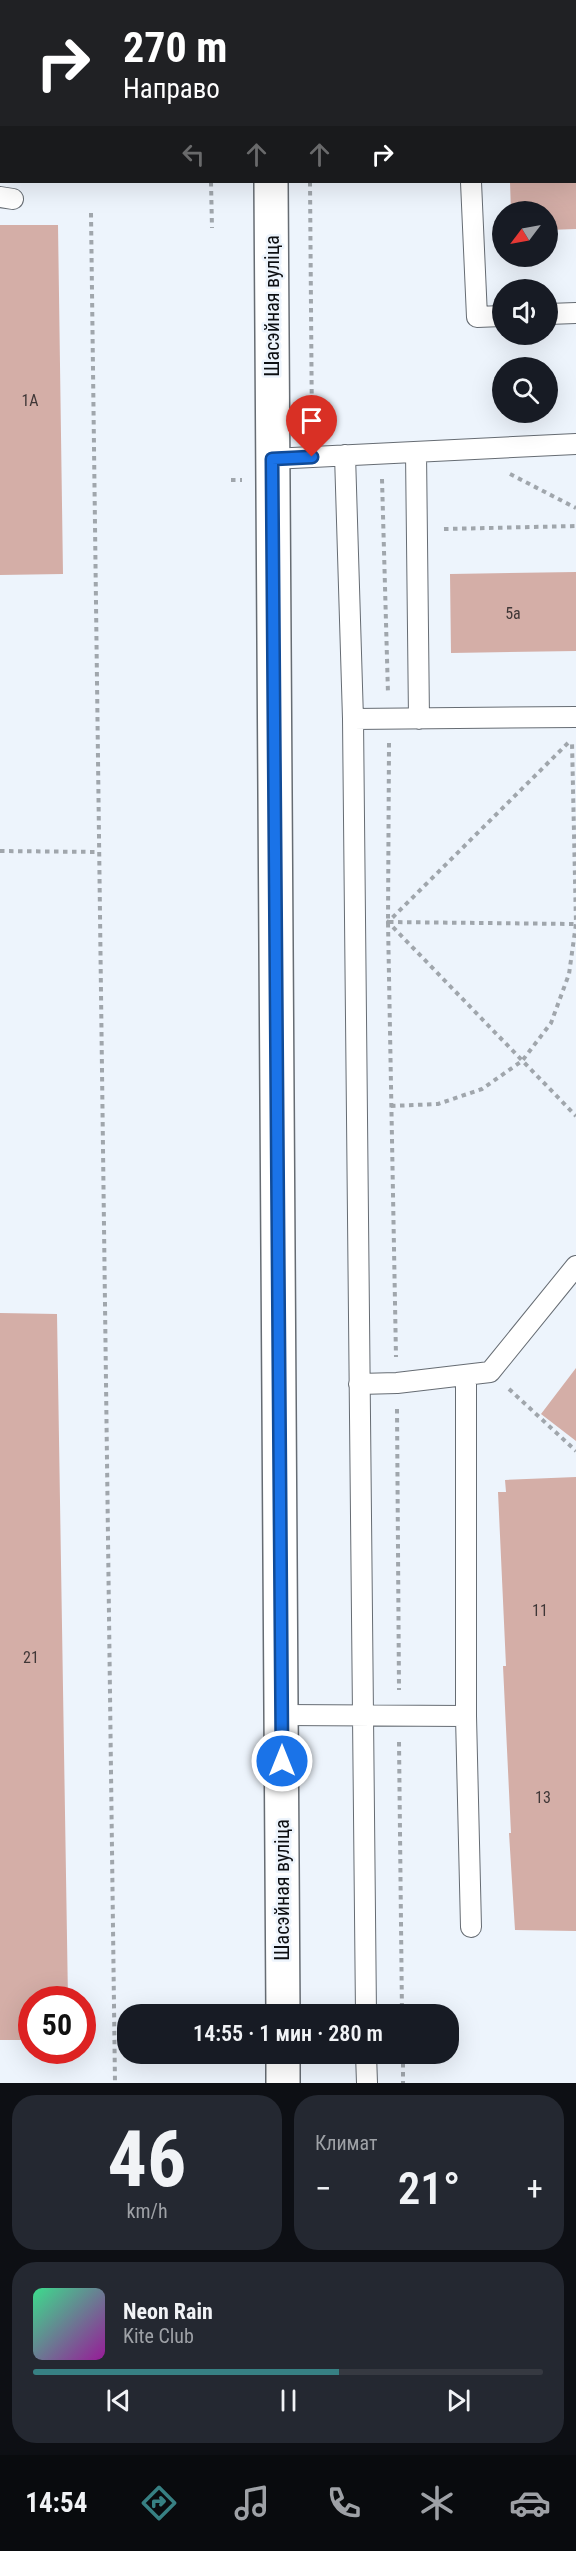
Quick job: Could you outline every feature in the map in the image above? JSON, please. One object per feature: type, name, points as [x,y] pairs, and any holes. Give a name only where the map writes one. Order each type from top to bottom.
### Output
[{"type":"main road","name":"Шасэйная вуліца","points":[[271,183],[283,2004]]},
{"type":"main road","points":[[283,2064],[284,2083]]},
{"type":"lane","points":[[471,183],[477,317],[492,316]]},
{"type":"lane","points":[[558,314],[576,313]]},
{"type":"lane","points":[[272,459],[576,444]]},
{"type":"lane","points":[[416,452],[419,719]]},
{"type":"lane","points":[[345,455],[352,719],[366,2004]]},
{"type":"lane","points":[[352,719],[576,717]]},
{"type":"lane","points":[[359,1384],[397,1383],[490,1372],[576,1266]]},
{"type":"lane","points":[[466,1376],[466,1716],[471,1927]]},
{"type":"lane","points":[[281,1715],[466,1716]]},
{"type":"lane","points":[[366,2064],[367,2083]]},
{"type":"path","points":[[211,183],[212,228]]},
{"type":"path","points":[[91,213],[115,2083]]},
{"type":"path","points":[[382,473],[389,719],[388,922],[397,1383],[402,2004]]},
{"type":"path","points":[[383,531],[576,525]]},
{"type":"path","points":[[388,922],[574,736]]},
{"type":"path","points":[[391,1106],[438,1104],[483,1089],[522,1061],[551,1023],[568,974],[576,924],[574,736]]},
{"type":"path","points":[[0,851],[99,852]]},
{"type":"path","points":[[388,922],[576,924]]},
{"type":"path","points":[[388,922],[576,1116]]},
{"type":"path","points":[[490,1372],[576,1451]]},
{"type":"path","points":[[403,2064],[403,2083]]},
{"type":"building","points":[[510,183],[576,183],[576,229],[558,230],[558,201],[511,201]]},
{"type":"building","points":[[0,225],[58,225],[63,574],[0,575]]},
{"type":"building","points":[[576,572],[576,651],[451,653],[450,574]]},
{"type":"building","points":[[0,1313],[57,1314],[68,1986],[18,1986],[18,2040],[0,2040]]},
{"type":"building","points":[[576,1368],[576,1441],[541,1414]]},
{"type":"building","points":[[576,1477],[576,1931],[515,1930],[509,1833],[511,1833],[503,1666],[506,1666],[498,1492],[506,1492],[505,1480]]},
{"type":"route","points":[[282,1761],[272,459],[312,457]]}]
